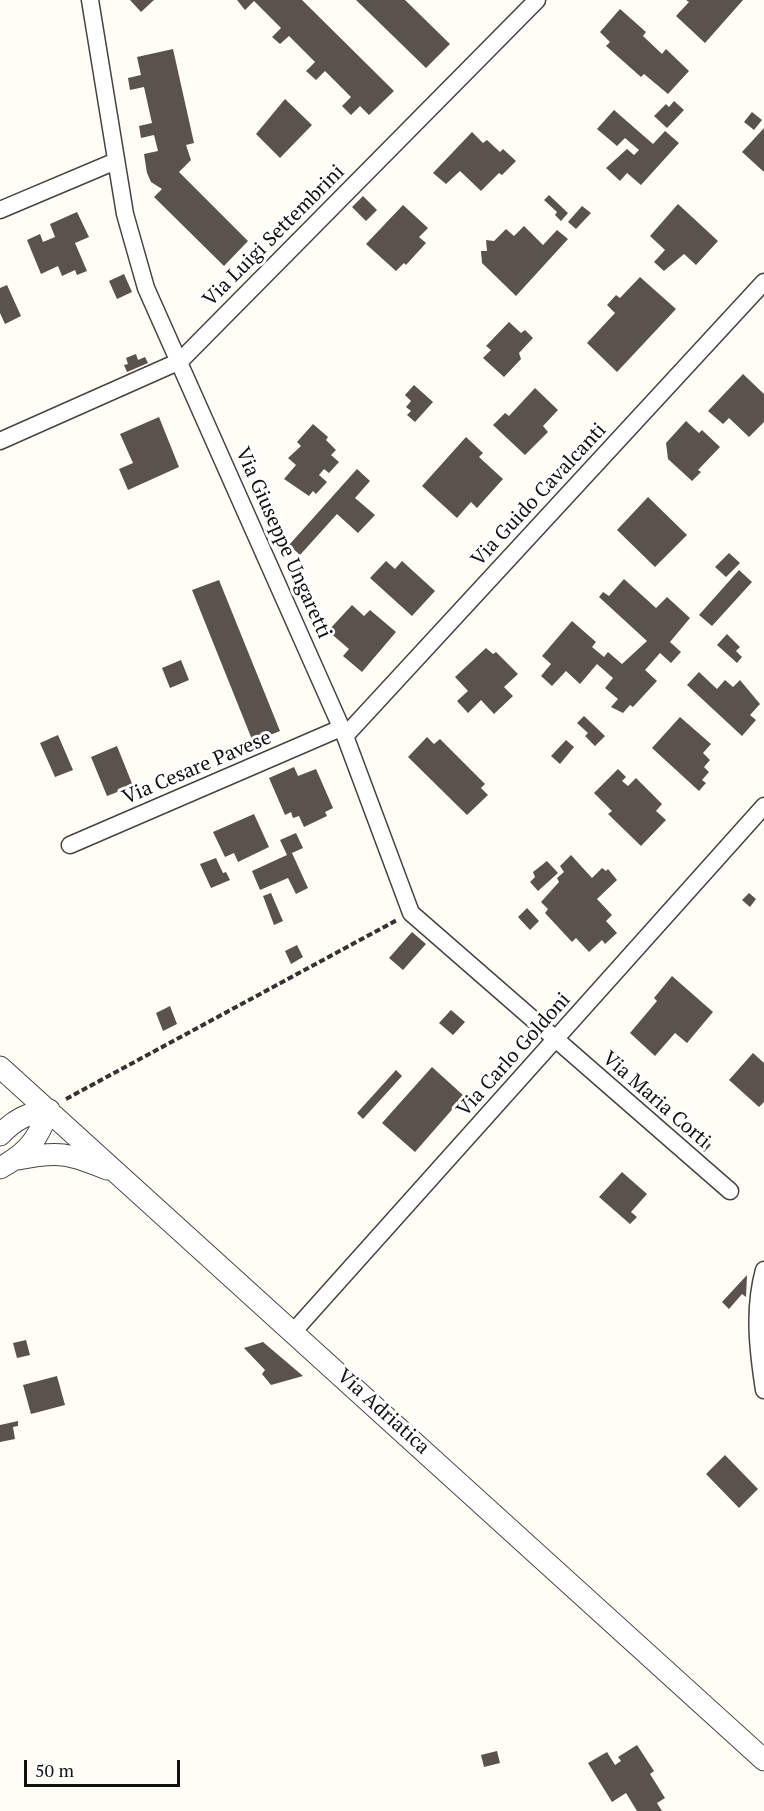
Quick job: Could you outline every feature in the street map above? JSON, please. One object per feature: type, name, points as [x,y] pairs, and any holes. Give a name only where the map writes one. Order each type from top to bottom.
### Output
[{"type":"street","name":"Via Giuseppe Ungaretti","points":[[90,0],[125,214],[146,288],[343,732],[411,913],[556,1040]]},
{"type":"street","name":"Via Luigi Settembrini","points":[[0,441],[180,361],[537,0]]},
{"type":"street","points":[[0,210],[116,161]]},
{"type":"street","name":"Via Guido Cavalcanti","points":[[343,732],[764,282]]},
{"type":"street","name":"Via Cesare Pavese","points":[[70,845],[343,732]]},
{"type":"street","name":"Via Carlo Goldoni","points":[[294,1331],[764,806]]},
{"type":"street","name":"Via Maria Corti","points":[[556,1040],[730,1191]]},
{"type":"street","name":"Via Adriatica","points":[[0,1067],[121,1174],[764,1760]]},
{"type":"street","points":[[0,1135],[9,1125],[29,1112],[49,1110],[38,1139],[9,1163]]},
{"type":"street","points":[[9,1163],[52,1152],[83,1159],[121,1174]]},
{"type":"street","points":[[764,1270],[758,1290],[758,1327],[764,1390]]},
{"type":"path","points":[[49,1110],[72,1094],[411,913]]},
{"type":"building","points":[[130,0],[154,0],[141,12]]},
{"type":"building","points":[[237,0],[302,0],[394,91],[369,115],[360,106],[351,115],[342,106],[351,97],[325,71],[316,80],[306,71],[315,62],[289,36],[280,44],[272,37],[281,28],[254,1],[245,10]]},
{"type":"building","points":[[356,0],[405,0],[450,44],[426,68]]},
{"type":"building","points":[[686,0],[743,0],[705,43],[676,16],[689,2]]},
{"type":"building","points":[[620,9],[646,32],[643,36],[662,54],[666,49],[689,71],[668,94],[644,74],[641,77],[606,46],[610,42],[600,32]]},
{"type":"building","points":[[173,49],[194,143],[186,145],[191,160],[179,172],[248,241],[224,266],[154,197],[162,189],[151,182],[147,173],[144,154],[158,151],[154,135],[141,138],[139,126],[152,123],[144,87],[130,90],[128,78],[141,75],[137,57]]},
{"type":"building","points":[[285,99],[312,125],[280,158],[256,134]]},
{"type":"building","points":[[674,101],[684,110],[667,128],[654,116],[666,104],[669,107]]},
{"type":"building","points":[[614,110],[653,144],[665,131],[679,143],[641,185],[627,173],[620,181],[606,168],[627,149],[634,155],[639,150],[625,138],[617,146],[597,129]]},
{"type":"building","points":[[752,112],[762,120],[754,130],[744,122]]},
{"type":"building","points":[[764,128],[764,172],[742,152]]},
{"type":"building","points":[[472,132],[483,143],[487,140],[500,152],[503,149],[516,161],[502,175],[499,173],[481,191],[460,171],[446,184],[433,173]]},
{"type":"building","points":[[549,195],[568,213],[561,221],[555,215],[557,212],[544,200]]},
{"type":"building","points":[[363,196],[377,210],[366,221],[352,207]]},
{"type":"building","points":[[678,204],[718,241],[696,265],[684,254],[664,271],[654,262],[665,250],[650,236]]},
{"type":"building","points":[[403,205],[428,228],[419,237],[426,243],[406,265],[404,263],[396,271],[366,244]]},
{"type":"building","points":[[582,206],[591,213],[576,229],[568,222]]},
{"type":"building","points":[[77,212],[89,237],[75,243],[87,271],[77,275],[75,270],[62,276],[58,266],[41,274],[27,240],[40,234],[43,242],[55,237],[50,224]]},
{"type":"building","points":[[524,226],[543,245],[557,230],[568,239],[516,296],[482,263],[481,251],[487,251],[486,240],[494,241],[506,229],[514,236]]},
{"type":"building","points":[[124,274],[132,292],[117,299],[109,281]]},
{"type":"building","points":[[640,277],[676,309],[617,372],[587,343],[615,313],[607,305],[616,295],[620,298]]},
{"type":"building","points":[[7,285],[21,316],[5,324],[0,313],[0,288]]},
{"type":"building","points":[[509,322],[521,333],[525,330],[533,338],[519,353],[521,359],[504,377],[483,358],[491,350],[486,346]]},
{"type":"building","points":[[136,354],[138,360],[145,357],[148,363],[127,372],[124,365],[128,364],[126,358]]},
{"type":"building","points":[[743,374],[764,394],[764,422],[749,437],[729,418],[723,424],[708,411]]},
{"type":"building","points":[[414,385],[433,402],[415,422],[407,415],[411,411],[406,407],[411,401],[405,395]]},
{"type":"building","points":[[535,388],[558,410],[543,426],[548,432],[525,455],[493,425],[505,413],[509,416]]},
{"type":"building","points":[[159,417],[179,467],[128,490],[119,469],[133,463],[120,434]]},
{"type":"building","points":[[686,421],[699,433],[702,430],[720,447],[698,470],[701,472],[692,481],[668,459],[666,443]]},
{"type":"building","points":[[313,424],[328,437],[326,440],[336,450],[331,455],[339,462],[329,473],[324,469],[319,475],[327,482],[316,494],[313,491],[309,496],[284,479],[296,465],[288,458],[301,446],[297,442]]},
{"type":"building","points":[[466,437],[483,453],[479,457],[503,479],[477,508],[471,502],[457,518],[422,486]]},
{"type":"building","points":[[357,469],[370,481],[355,498],[375,515],[358,533],[337,514],[300,555],[289,545]]},
{"type":"building","points":[[648,497],[687,535],[655,567],[617,530]]},
{"type":"building","points":[[729,553],[740,563],[726,577],[715,567]]},
{"type":"building","points":[[386,561],[395,569],[402,561],[435,591],[412,616],[370,578]]},
{"type":"building","points":[[739,570],[752,582],[712,626],[699,615]]},
{"type":"building","points":[[624,579],[656,608],[667,597],[690,618],[670,642],[681,652],[671,663],[660,653],[645,670],[657,681],[633,707],[630,705],[623,713],[611,707],[618,699],[605,688],[613,678],[597,664],[580,684],[566,671],[552,686],[541,676],[551,664],[542,656],[572,621],[596,642],[592,647],[604,657],[608,652],[622,664],[647,641],[599,597],[603,592],[609,596]]},
{"type":"building","points":[[219,580],[280,731],[253,742],[192,590]]},
{"type":"building","points":[[352,605],[364,616],[370,610],[396,632],[362,672],[343,656],[349,649],[328,631]]},
{"type":"building","points":[[727,634],[740,647],[736,651],[742,657],[737,663],[717,645]]},
{"type":"building","points":[[486,648],[493,654],[496,652],[518,674],[504,687],[513,696],[494,714],[481,700],[468,713],[457,701],[468,691],[455,677]]},
{"type":"building","points":[[181,660],[189,680],[170,688],[162,668]]},
{"type":"building","points":[[699,672],[717,689],[725,680],[733,687],[740,680],[760,704],[750,715],[756,720],[742,736],[687,685]]},
{"type":"building","points":[[584,716],[605,736],[595,746],[585,736],[588,733],[577,723]]},
{"type":"building","points":[[680,717],[711,744],[703,753],[710,760],[704,767],[709,772],[702,780],[706,783],[699,791],[652,748]]},
{"type":"building","points":[[58,735],[73,770],[55,777],[40,743]]},
{"type":"building","points":[[427,737],[434,744],[440,739],[485,784],[481,788],[488,795],[467,815],[408,757]]},
{"type":"building","points":[[566,740],[574,747],[560,764],[551,756]]},
{"type":"building","points":[[117,746],[133,786],[107,796],[91,757]]},
{"type":"building","points":[[294,767],[298,776],[316,769],[333,808],[325,812],[327,816],[304,827],[299,816],[293,818],[291,812],[285,815],[269,778]]},
{"type":"building","points":[[618,769],[626,777],[622,781],[628,786],[636,778],[662,804],[656,811],[666,820],[641,846],[608,814],[612,811],[594,793]]},
{"type":"building","points":[[254,814],[269,847],[238,862],[234,853],[225,857],[213,832]]},
{"type":"building","points":[[296,833],[303,848],[292,853],[308,888],[296,894],[288,878],[260,890],[252,871],[287,855],[280,840]]},
{"type":"building","points":[[571,855],[592,878],[602,868],[606,871],[608,869],[617,880],[597,899],[612,915],[606,921],[617,933],[605,944],[602,940],[589,952],[576,938],[572,942],[545,913],[548,909],[541,902],[559,882],[557,878],[564,872],[560,866]]},
{"type":"building","points":[[216,858],[223,873],[226,872],[230,880],[211,888],[200,864]]},
{"type":"building","points":[[547,861],[558,873],[538,891],[530,882],[535,877],[533,872]]},
{"type":"building","points":[[271,893],[283,921],[274,925],[263,896]]},
{"type":"building","points":[[749,893],[756,899],[750,907],[742,900]]},
{"type":"building","points":[[527,908],[539,921],[530,930],[518,917]]},
{"type":"building","points":[[412,932],[426,944],[403,970],[389,958]]},
{"type":"building","points":[[297,945],[303,957],[291,964],[285,951]]},
{"type":"building","points":[[672,976],[713,1012],[687,1043],[675,1033],[655,1056],[630,1033],[657,1001],[654,998]]},
{"type":"building","points":[[170,1006],[177,1024],[163,1031],[156,1013]]},
{"type":"building","points":[[451,1010],[465,1022],[453,1035],[439,1023]]},
{"type":"building","points":[[753,1053],[764,1063],[764,1102],[759,1107],[729,1080]]},
{"type":"building","points":[[432,1067],[464,1096],[415,1152],[382,1123]]},
{"type":"building","points":[[396,1070],[402,1076],[363,1119],[357,1113]]},
{"type":"building","points":[[684,1121],[711,1145],[704,1152],[677,1128]]},
{"type":"building","points":[[622,1172],[647,1194],[631,1212],[637,1217],[630,1224],[599,1197]]},
{"type":"building","points":[[747,1275],[746,1297],[742,1294],[729,1309],[722,1302]]},
{"type":"building","points":[[26,1340],[30,1355],[17,1358],[13,1343]]},
{"type":"building","points":[[263,1342],[303,1376],[271,1385],[262,1374],[265,1370],[244,1348]]},
{"type":"building","points":[[57,1376],[65,1405],[31,1414],[23,1385]]},
{"type":"building","points":[[18,1421],[18,1426],[13,1427],[15,1439],[0,1442],[0,1425]]},
{"type":"building","points":[[725,1455],[758,1489],[739,1508],[706,1474]]},
{"type":"building","points":[[637,1745],[654,1771],[650,1774],[665,1798],[657,1803],[662,1811],[637,1811],[626,1793],[612,1802],[588,1763],[607,1752],[615,1765],[621,1761],[618,1757]]},
{"type":"building","points":[[497,1751],[500,1763],[484,1767],[481,1755]]}]
